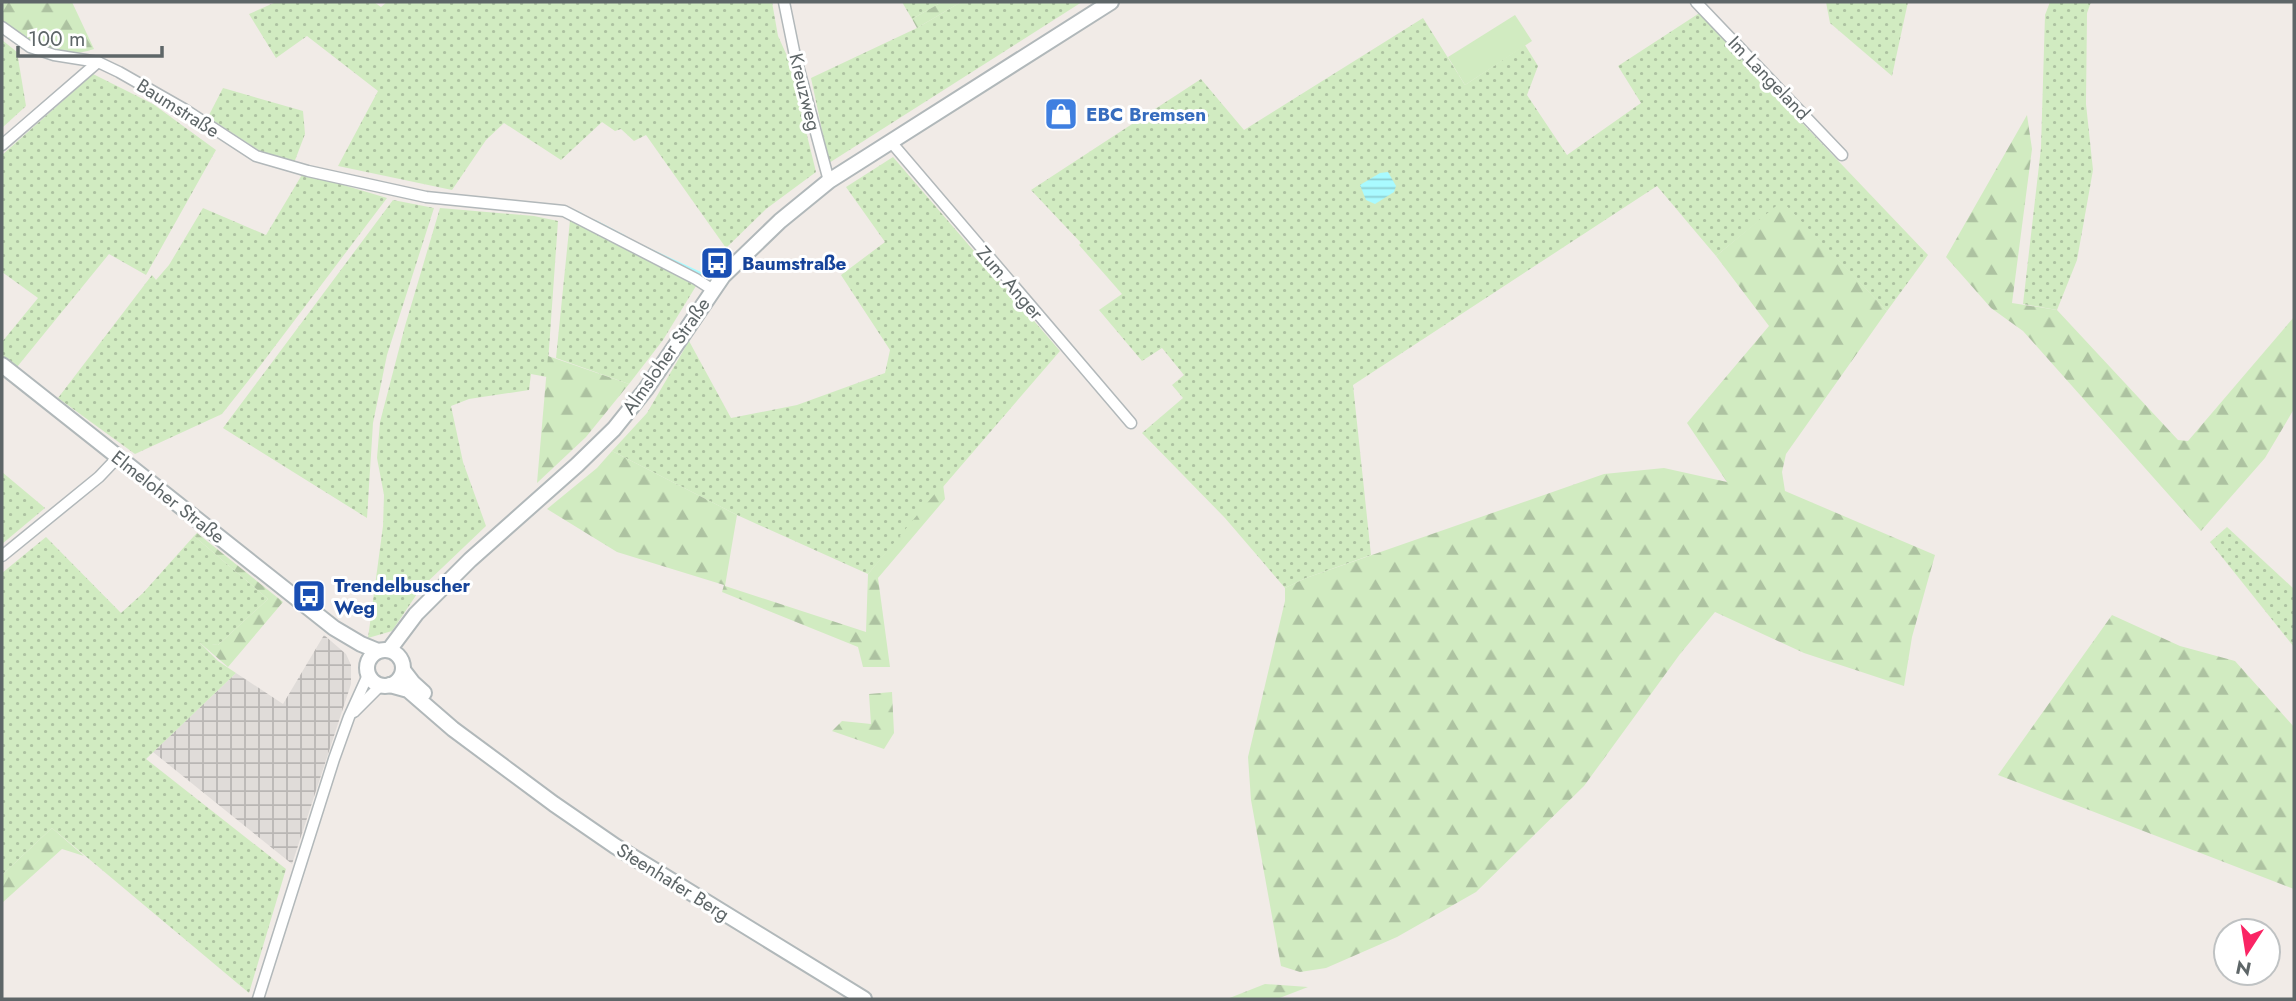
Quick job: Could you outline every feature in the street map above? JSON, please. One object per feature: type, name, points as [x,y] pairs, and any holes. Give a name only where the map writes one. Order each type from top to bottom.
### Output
[{"type":"street","name":"Kreuzweg","points":[[784,2],[794,51],[829,181]]},
{"type":"street","name":"Almsloher Straße","points":[[392,657],[406,642],[444,588],[470,560],[578,465],[614,429],[646,389],[713,290],[739,258],[780,220],[829,181],[1111,2]]},
{"type":"street","name":"Im Langeland","points":[[1696,2],[1842,155]]},
{"type":"street","name":"Baumstraße","points":[[2,27],[30,47],[54,55],[98,62],[184,109],[256,156],[319,174],[426,197],[564,211],[713,290]]},
{"type":"street","points":[[2,145],[98,62]]},
{"type":"street","name":"Zum Anger","points":[[891,142],[1131,423]]},
{"type":"street","name":"Elmeloher Straße","points":[[2,365],[334,628],[361,644],[392,657]]},
{"type":"street","points":[[2,556],[99,477],[118,457]]},
{"type":"street","name":"Elmeloher Straße","points":[[334,628],[367,669],[373,682],[385,685]]},
{"type":"street","points":[[258,999],[349,718],[367,669],[392,657],[401,677],[385,685],[349,718]]},
{"type":"street","name":"Steenhafer Berg","points":[[392,657],[412,683],[459,723],[489,754]]},
{"type":"street","name":"Steenhafer Berg","points":[[385,685],[408,690],[453,729],[615,846],[864,999]]},
{"type":"shaded area","points":[[324,635],[346,654],[351,665],[351,684],[292,864],[153,752],[236,673],[283,704]]},
{"type":"green space","points":[[2,2],[72,2],[94,49],[56,52],[34,44],[2,23]]},
{"type":"green space","points":[[276,2],[374,2],[381,7],[387,2],[772,2],[778,36],[788,58],[816,172],[766,209],[726,248],[646,135],[634,141],[621,129],[615,131],[602,122],[561,160],[504,123],[486,140],[452,190],[338,166],[378,91],[307,36],[276,58],[249,14]]},
{"type":"green space","points":[[902,2],[942,2],[912,19]]},
{"type":"green space","points":[[942,2],[961,2],[917,28],[912,19]]},
{"type":"green space","points":[[961,2],[1082,2],[829,163],[811,78],[917,28]]},
{"type":"green space","points":[[1826,2],[1908,2],[1892,76],[1830,23]]},
{"type":"green space","points":[[2050,2],[2091,2],[2087,13],[2086,104],[2093,170],[2077,260],[2057,310],[2023,304],[2041,148],[2045,15]]},
{"type":"green space","points":[[1701,12],[1784,104],[1928,255],[1887,311],[1782,202],[1716,256],[1657,186],[1353,385],[1371,555],[1285,588],[1225,518],[1142,433],[1183,398],[1172,385],[1184,375],[1162,348],[1142,361],[1099,310],[1122,294],[1079,245],[1081,243],[1031,190],[1201,79],[1244,130],[1423,18],[1465,85],[1525,45],[1538,66],[1527,95],[1567,155],[1641,103],[1618,66]]},
{"type":"green space","points":[[1515,15],[1532,41],[1465,85],[1448,57]]},
{"type":"green space","points":[[2,40],[17,52],[26,106],[2,128]]},
{"type":"green space","points":[[93,74],[153,104],[216,150],[146,275],[109,254],[17,367],[2,355],[2,342],[38,298],[2,272],[2,155]]},
{"type":"green space","points":[[223,88],[303,111],[305,134],[294,163],[263,153],[208,117]]},
{"type":"green space","points":[[2027,115],[2032,149],[2012,303],[2057,310],[2178,440],[2188,441],[2294,317],[2294,409],[2265,458],[2201,531],[2023,331],[1991,308],[1946,257]]},
{"type":"green space","points":[[893,157],[1060,351],[868,574],[737,515],[612,451],[647,413],[689,341],[731,418],[797,405],[885,373],[890,350],[841,275],[885,242],[846,187]]},
{"type":"green space","points":[[303,173],[387,198],[222,414],[135,454],[58,398],[152,275],[156,280],[169,265],[203,208],[266,235]]},
{"type":"green space","points":[[393,200],[434,208],[387,355],[373,423],[367,518],[223,428]]},
{"type":"green space","points":[[1782,201],[1887,311],[1786,454],[1782,472],[1785,491],[1935,555],[1912,637],[1904,686],[1804,653],[1715,612],[1680,654],[1584,786],[1476,892],[1397,937],[1326,968],[1300,972],[1281,966],[1251,800],[1248,757],[1285,601],[1285,588],[1306,578],[1604,474],[1664,468],[1727,482],[1687,423],[1769,326],[1716,256]]},
{"type":"green space","points":[[440,208],[534,216],[558,221],[547,377],[531,374],[529,390],[469,399],[451,406],[463,462],[486,526],[421,588],[392,631],[368,638],[383,526],[384,495],[377,458],[380,422]]},
{"type":"green space","points":[[570,220],[594,230],[696,286],[663,340],[629,384],[556,358]]},
{"type":"green space","points":[[548,356],[629,384],[586,437],[537,483]]},
{"type":"green space","points":[[612,451],[737,515],[725,586],[866,632],[868,574],[943,484],[945,499],[878,578],[890,667],[863,667],[858,647],[722,592],[724,585],[617,552],[547,509],[597,468]]},
{"type":"green space","points":[[2,472],[45,508],[2,544]]},
{"type":"green space","points":[[2227,527],[2294,589],[2294,647],[2210,542]]},
{"type":"green space","points":[[197,533],[283,602],[228,667],[199,642],[218,645],[268,599],[194,536]]},
{"type":"green space","points":[[194,536],[268,599],[218,645],[200,643],[218,661],[236,673],[146,759],[286,869],[249,993],[52,828],[2,875],[2,573],[46,537],[121,613],[143,593]]},
{"type":"green space","points":[[2112,615],[2180,646],[2235,661],[2294,727],[2294,889],[1998,775]]},
{"type":"green space","points":[[892,692],[894,733],[884,749],[832,731],[842,721],[871,724],[869,694]]},
{"type":"green space","points":[[52,828],[84,856],[62,849],[2,903],[2,875]]},
{"type":"green space","points":[[1265,984],[1308,987],[1277,999],[1227,999]]},
{"type":"water","points":[[1388,172],[1396,186],[1394,192],[1375,204],[1366,200],[1360,185],[1380,173]]},
{"type":"waterway","points":[[572,210],[581,214]]},
{"type":"waterway","points":[[595,221],[624,236]]},
{"type":"waterway","points":[[642,246],[702,274]]},
{"type":"place","name":"EBC Bremsen","points":[[1061,114]]},
{"type":"place","name":"Baumstraße","points":[[717,263]]},
{"type":"place","name":"Trendelbuscher Weg","points":[[309,596]]}]
